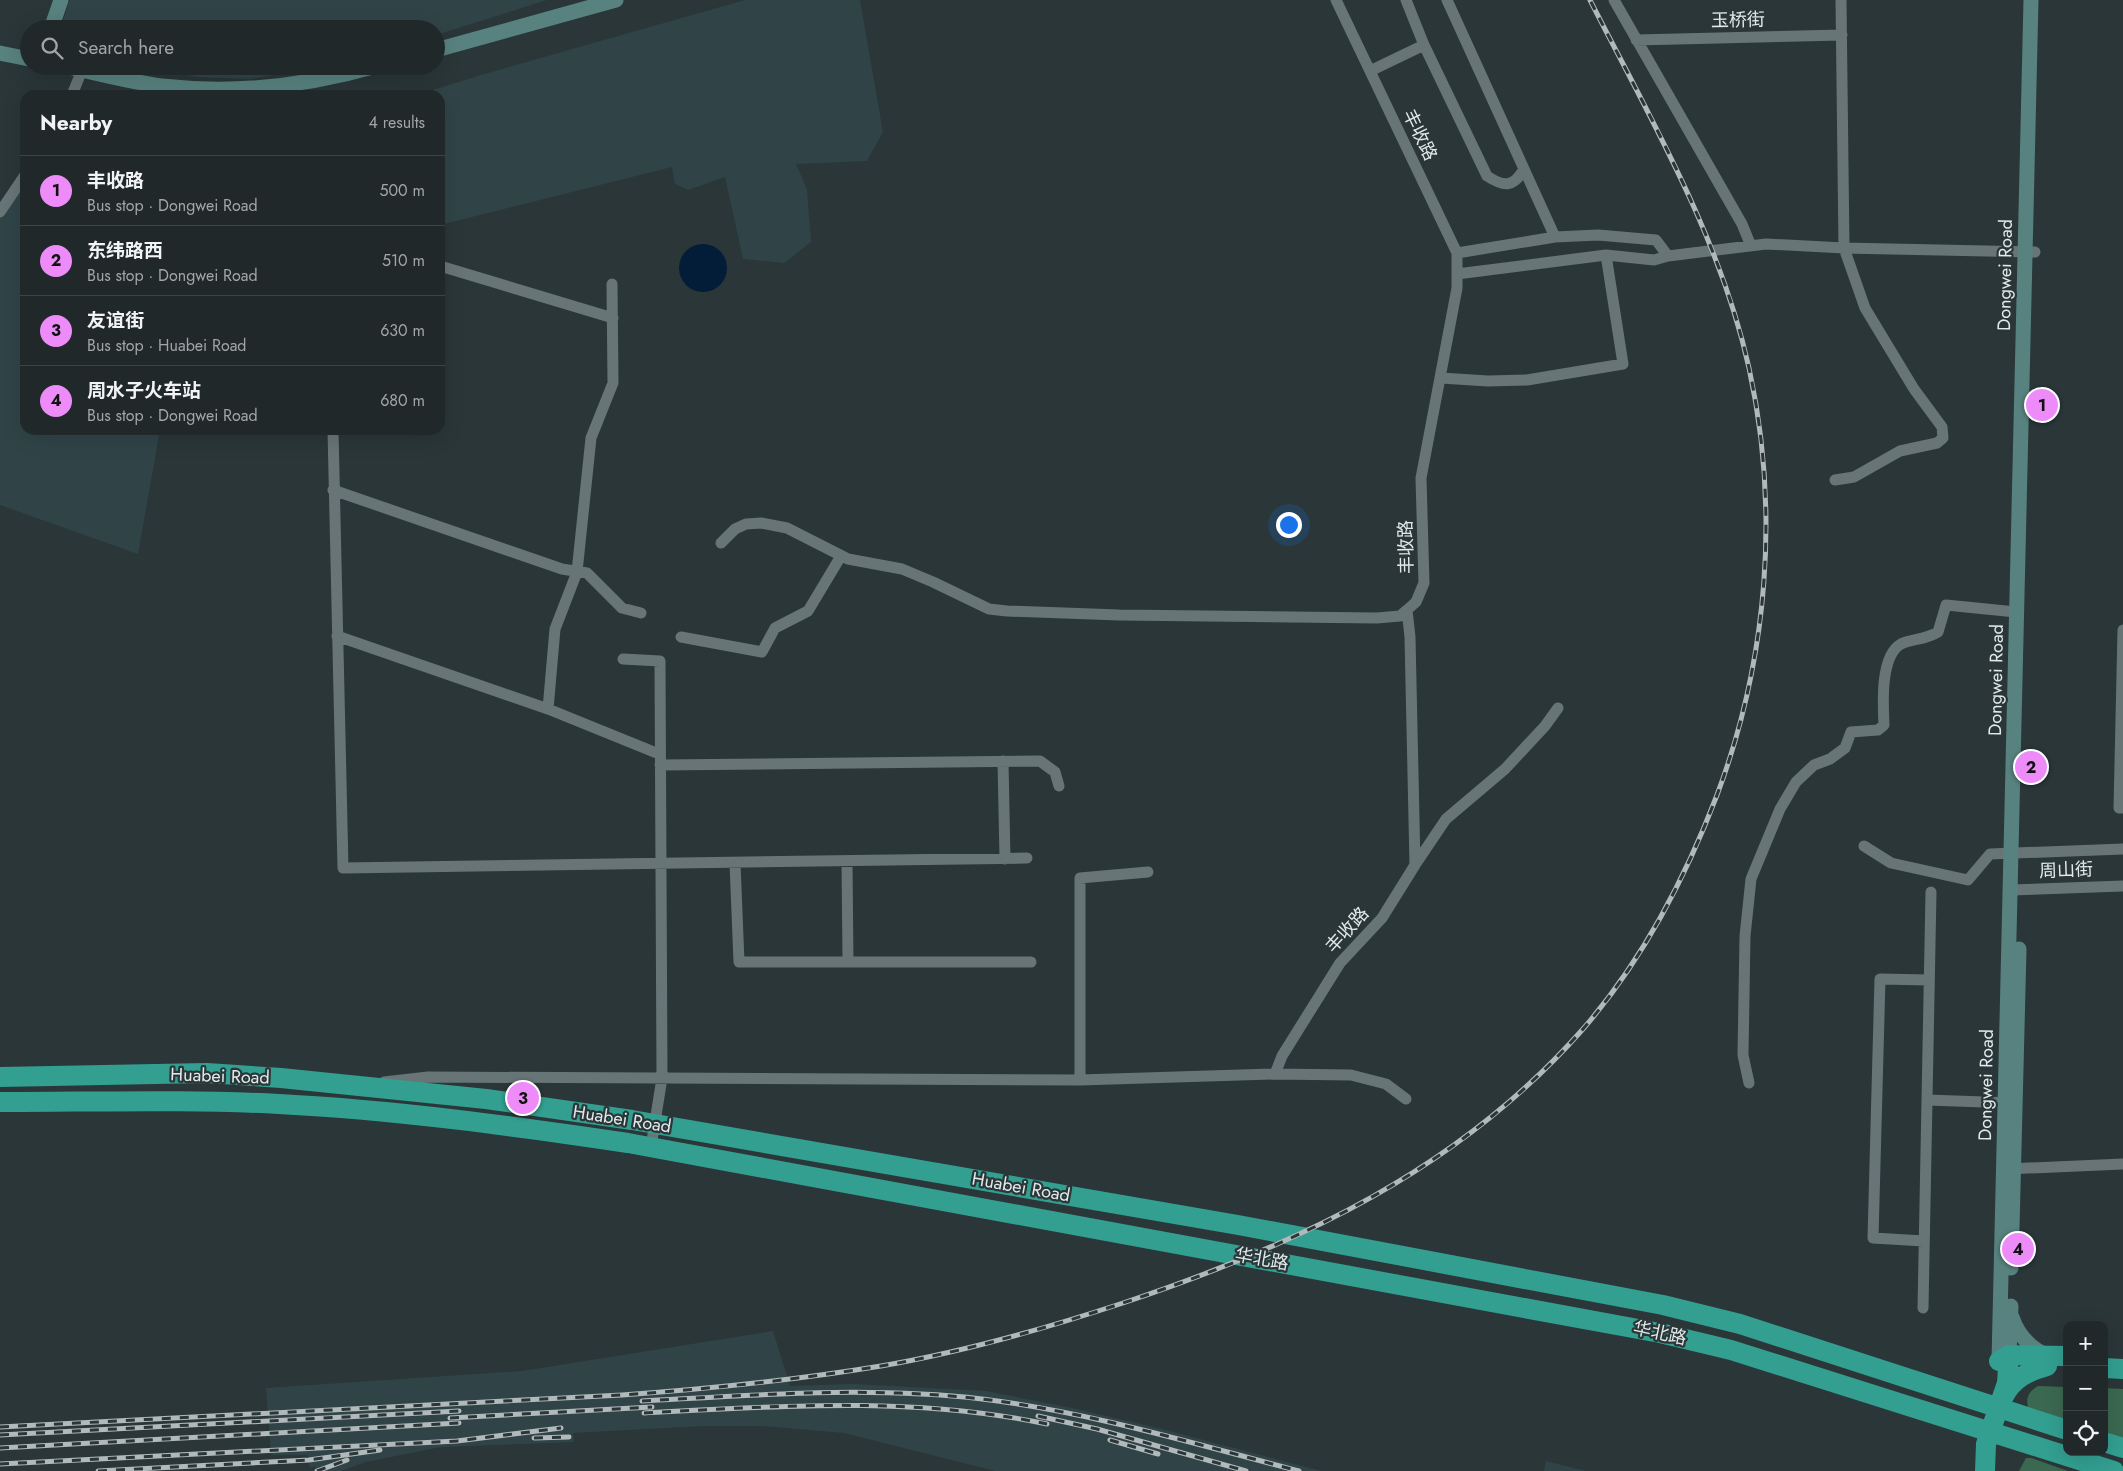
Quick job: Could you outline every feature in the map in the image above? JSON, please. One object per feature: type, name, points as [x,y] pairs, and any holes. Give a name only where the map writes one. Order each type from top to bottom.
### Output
[{"type":"highway","name":"Huabei Road","points":[[0,1076],[207,1073],[281,1078],[486,1099],[655,1124],[1238,1225]]},
{"type":"highway","name":"Huabei Road","points":[[0,1102],[206,1101],[280,1104],[482,1122],[651,1147],[1193,1246]]},
{"type":"highway","name":"华北路","points":[[1238,1225],[1612,1294],[1697,1312],[1740,1324],[2063,1429]]},
{"type":"highway","name":"华北路","points":[[1193,1246],[1700,1342],[1731,1350],[2114,1471]]},
{"type":"highway","points":[[2004,1398],[2012,1384],[2019,1378],[2046,1361],[2063,1357]]},
{"type":"highway","points":[[2108,1357],[2123,1358]]},
{"type":"highway","points":[[2006,1360],[2046,1361],[2064,1366]]},
{"type":"highway","points":[[1985,1471],[1986,1444],[2008,1383],[2006,1360]]},
{"type":"highway","points":[[1974,1471],[1974,1455],[1996,1382],[2006,1360]]},
{"type":"highway","points":[[2108,1368],[2123,1369]]},
{"type":"highway","points":[[2108,1443],[2123,1448]]},
{"type":"main road","points":[[54,20],[61,0]]},
{"type":"main road","points":[[445,47],[586,4],[616,0]]},
{"type":"main road","name":"Dongwei Road","points":[[2006,1360],[2010,1103],[2030,252],[2030,0]]},
{"type":"main road","name":"Dongwei Road","points":[[2016,852],[2016,612],[2040,0]]},
{"type":"main road","points":[[0,52],[20,57]]},
{"type":"main road","points":[[107,75],[161,86],[263,88],[344,75]]},
{"type":"main road","name":"Dongwei Road","points":[[2006,1360],[2010,1313],[2009,1169]]},
{"type":"main road","points":[[2010,1313],[2014,1324],[2028,1344],[2046,1361]]},
{"type":"street","name":"丰收路","points":[[1336,0],[1457,253],[1457,288],[1421,478],[1424,583],[1416,602],[1407,610]]},
{"type":"street","points":[[1406,0],[1424,45],[1487,176],[1499,184],[1508,184],[1519,178],[1524,169]]},
{"type":"street","points":[[1447,0],[1555,237]]},
{"type":"street","points":[[1614,0],[1742,224],[1751,246]]},
{"type":"street","points":[[1836,480],[1854,477],[1900,451],[1937,443],[1943,438],[1942,427],[1914,389],[1865,308],[1844,248],[1841,0]]},
{"type":"street","name":"玉桥街","points":[[1636,40],[1842,35]]},
{"type":"street","points":[[1370,71],[1424,45]]},
{"type":"street","points":[[74,90],[80,75]]},
{"type":"street","points":[[0,212],[20,182]]},
{"type":"street","points":[[1457,253],[1555,237],[1598,235],[1656,240],[1668,256]]},
{"type":"street","points":[[1457,274],[1606,255],[1654,260],[1668,256],[1766,244],[1844,248],[2030,252]]},
{"type":"street","points":[[1441,378],[1488,381],[1527,380],[1623,364],[1606,255]]},
{"type":"street","points":[[445,268],[613,318]]},
{"type":"street","points":[[548,709],[555,629],[577,572],[591,438],[612,383],[612,284]]},
{"type":"street","points":[[333,435],[343,868],[735,864],[1027,858]]},
{"type":"street","points":[[333,490],[562,570],[587,573],[622,608],[642,613]]},
{"type":"street","points":[[721,543],[735,529],[746,524],[761,523],[787,528],[848,559],[902,570],[933,582],[989,609],[1007,611],[1129,615],[1377,618],[1400,616],[1407,610]]},
{"type":"street","points":[[681,638],[762,652],[775,628],[808,611],[841,556]]},
{"type":"street","points":[[1749,1083],[1743,1055],[1745,936],[1751,879],[1780,809],[1796,782],[1814,765],[1830,759],[1845,748],[1851,732],[1878,730],[1884,725],[1882,693],[1885,676],[1892,656],[1901,644],[1928,638],[1938,632],[1946,605],[2016,612]]},
{"type":"street","points":[[1407,610],[1410,637],[1415,865]]},
{"type":"street","points":[[2123,630],[2119,808],[2123,808]]},
{"type":"street","points":[[337,636],[548,709],[660,760],[1040,761],[1055,772],[1059,786]]},
{"type":"street","points":[[623,659],[660,661],[662,1078],[651,1147]]},
{"type":"street","name":"丰收路","points":[[1275,1074],[1282,1056],[1340,962],[1382,918],[1446,819],[1505,769],[1545,726],[1558,708]]},
{"type":"street","points":[[1003,761],[1005,859]]},
{"type":"street","name":"周山街","points":[[1864,846],[1891,863],[1968,880],[1990,854],[2123,849]]},
{"type":"street","points":[[847,862],[848,962]]},
{"type":"street","points":[[735,864],[738,962],[1031,962]]},
{"type":"street","points":[[1080,1080],[1080,878],[1148,872]]},
{"type":"street","name":"周山街","points":[[2015,889],[2123,886]]},
{"type":"street","points":[[1923,1308],[1931,892]]},
{"type":"street","points":[[1924,1241],[1873,1238],[1880,979],[1929,980]]},
{"type":"street","points":[[361,1086],[428,1077],[1080,1080],[1275,1074],[1351,1076],[1386,1084],[1406,1099]]},
{"type":"street","points":[[1927,1100],[2010,1103]]},
{"type":"street","points":[[2009,1169],[2123,1164]]},
{"type":"shaded area","points":[[70,0],[547,0],[445,32],[445,20],[63,20]]},
{"type":"shaded area","points":[[745,0],[860,0],[883,132],[867,161],[796,164],[807,189],[811,242],[784,263],[743,259],[725,177],[688,190],[675,184],[672,167],[445,224],[445,90],[433,90]]},
{"type":"shaded area","points":[[188,75],[273,75],[251,79]]},
{"type":"shaded area","points":[[20,188],[20,435],[159,435],[138,554],[0,505],[0,218]]},
{"type":"shaded area","points":[[773,1331],[790,1386],[853,1384],[986,1391],[1158,1428],[1321,1471],[995,1471],[844,1433],[763,1426],[703,1426],[573,1433],[574,1442],[441,1447],[366,1462],[341,1471],[317,1471],[314,1466],[310,1468],[308,1455],[271,1455],[266,1388],[522,1371]]},
{"type":"shaded area","points":[[1546,1461],[1586,1471],[1544,1471]]},
{"type":"green space","points":[[2038,1386],[2063,1387],[2063,1421],[2028,1408],[2028,1395]]},
{"type":"green space","points":[[2108,1388],[2123,1389],[2123,1440],[2108,1435]]},
{"type":"green space","points":[[2026,1458],[2031,1458],[2068,1471],[2019,1471]]},
{"type":"water","points":[[698,244],[708,244],[717,248],[723,254],[726,259],[726,277],[717,288],[708,292],[698,292],[689,288],[683,282],[679,273],[679,263],[683,254],[689,248]]},
{"type":"railway","points":[[0,1427],[655,1393],[816,1376],[881,1366],[973,1347],[1033,1331],[1123,1303],[1251,1256],[1312,1228],[1372,1197],[1429,1162],[1483,1123],[1535,1079],[1583,1029],[1624,976],[1660,918],[1691,857],[1717,795],[1748,691],[1758,637],[1764,583],[1766,529],[1759,421],[1749,368],[1736,319],[1702,225],[1681,179],[1590,0]]},
{"type":"railway","points":[[642,1401],[769,1394],[855,1392],[940,1395],[982,1399],[1102,1420],[1299,1471]]},
{"type":"railway","points":[[644,1413],[796,1406],[896,1406],[997,1415],[1047,1424]]},
{"type":"railway","points":[[450,1418],[652,1407]]},
{"type":"railway","points":[[0,1435],[459,1411]]},
{"type":"railway","points":[[1038,1416],[1097,1429],[1246,1471]]},
{"type":"railway","points":[[0,1448],[459,1423]]},
{"type":"railway","points":[[0,1464],[457,1441],[561,1428]]},
{"type":"railway","points":[[534,1438],[569,1437]]},
{"type":"railway","points":[[1110,1440],[1158,1454]]},
{"type":"railway","points":[[98,1471],[309,1460],[380,1450]]},
{"type":"railway","points":[[317,1471],[347,1460]]},
{"type":"place","name":"丰收路","points":[[2042,405]]},
{"type":"place","name":"东纬路西","points":[[2031,767]]},
{"type":"place","name":"友谊街","points":[[523,1098]]},
{"type":"place","name":"周水子火车站","points":[[2018,1249]]}]
